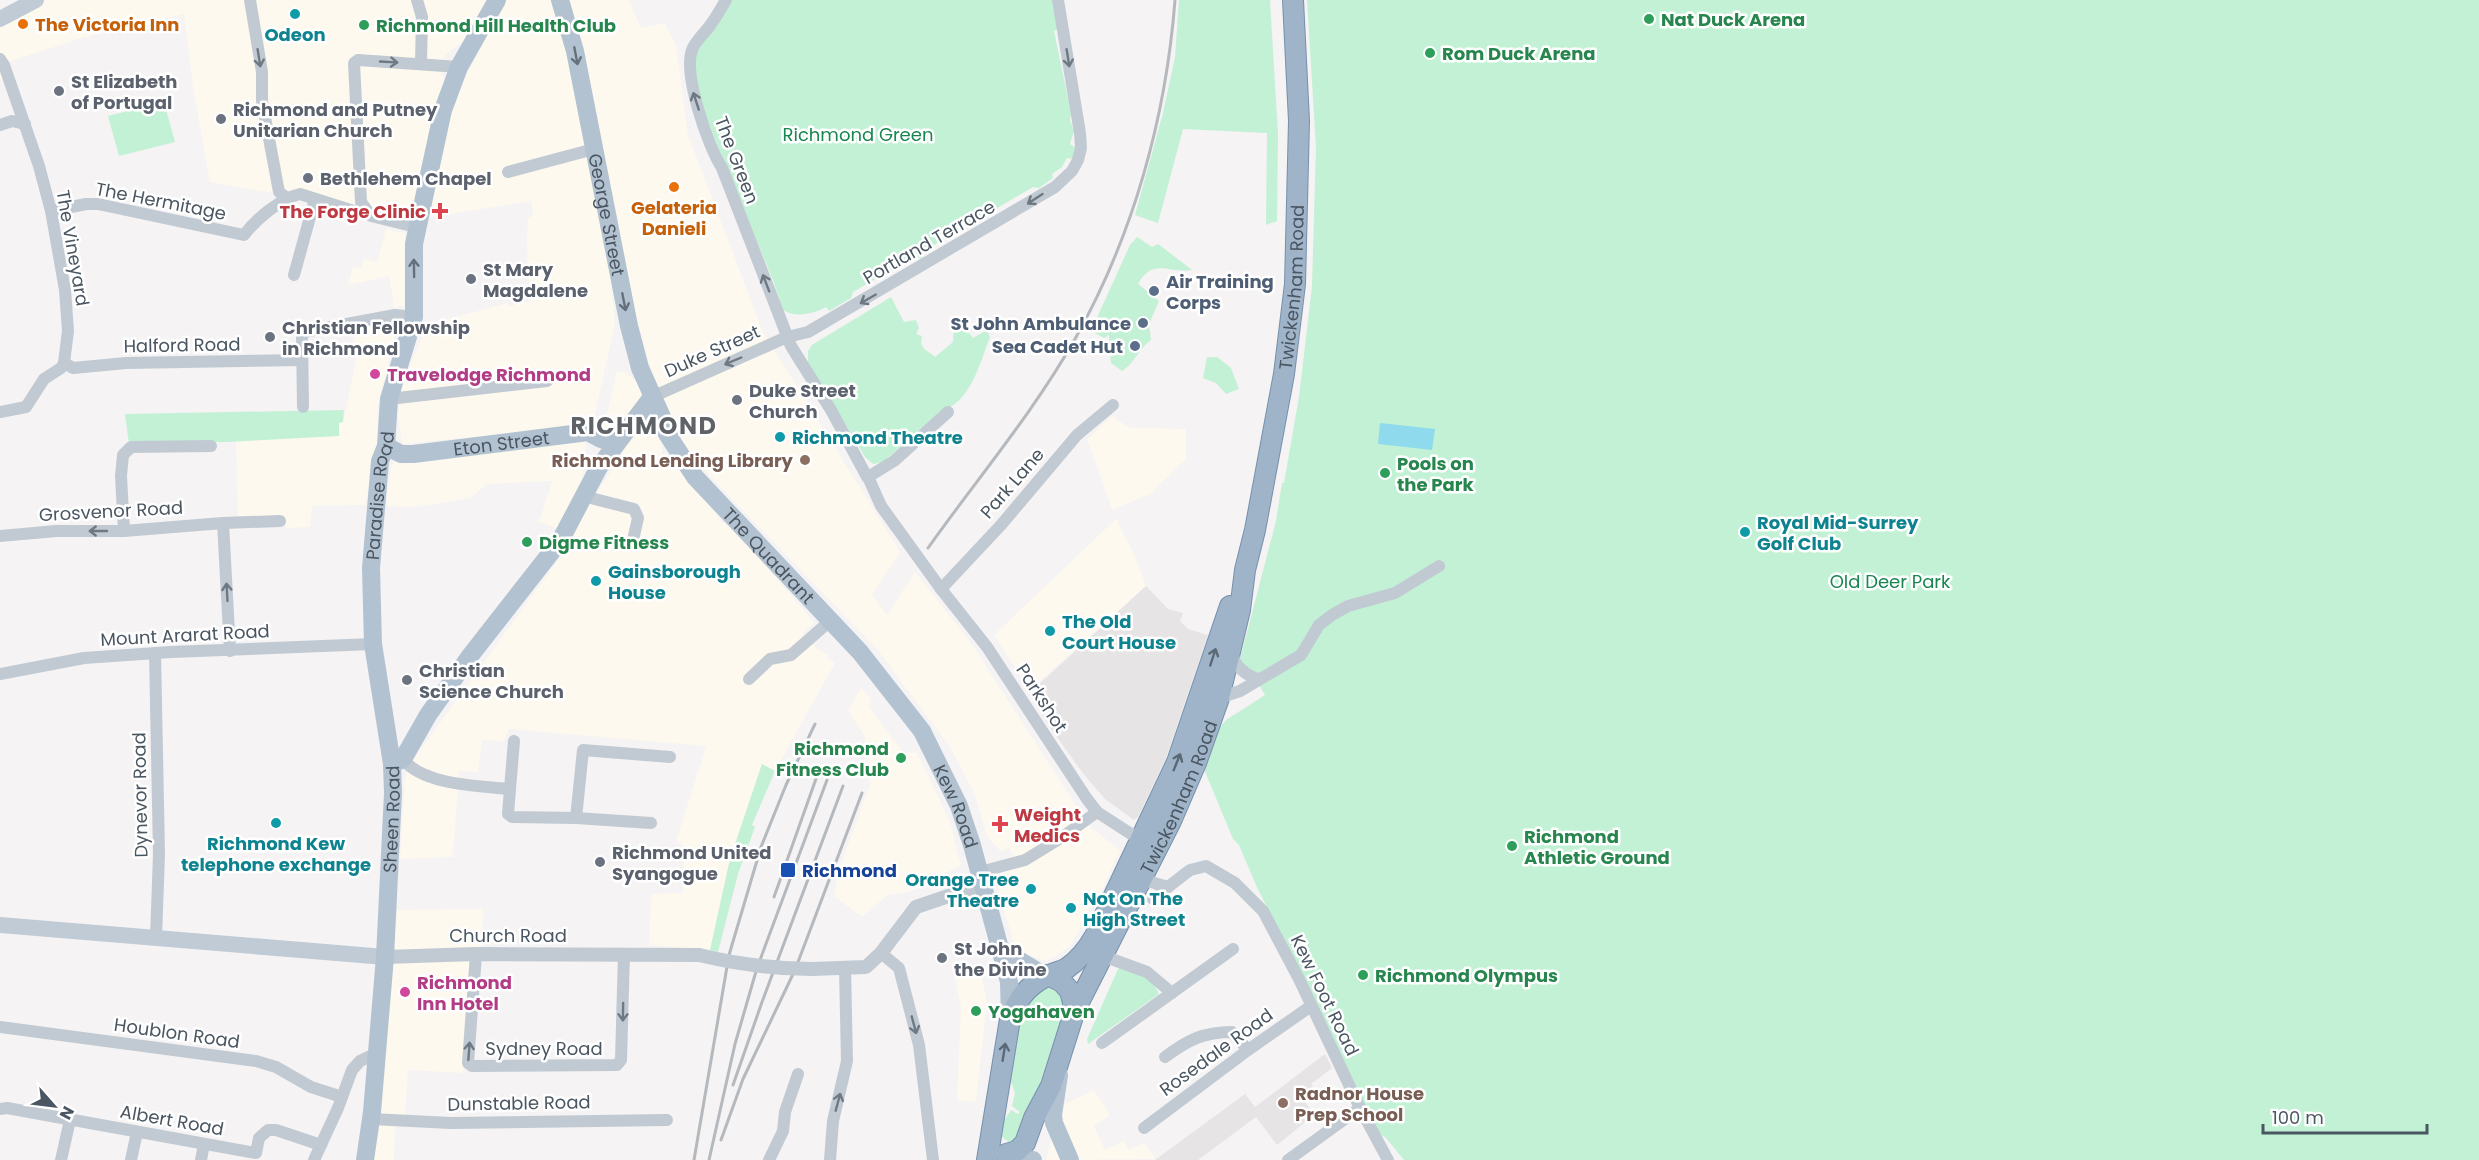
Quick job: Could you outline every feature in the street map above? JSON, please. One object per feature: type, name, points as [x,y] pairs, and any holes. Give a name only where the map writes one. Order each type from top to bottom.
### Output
[{"type":"highway","name":"Twickenham Road","points":[[1245,570],[1228,609],[1177,762],[1142,841],[1088,947],[1067,968],[1047,976],[1024,992],[1010,1019],[991,1140],[998,1150],[1015,1159],[1036,1144],[1042,1130],[1051,1086],[1075,1010],[1184,792],[1219,698],[1231,650],[1240,610],[1245,570],[1274,433],[1287,355],[1295,284],[1299,122],[1293,0]]},
{"type":"highway","points":[[1047,976],[1062,982],[1070,991],[1075,1010]]},
{"type":"main road","points":[[0,19],[36,0]]},
{"type":"main road","name":"Paradise Road","points":[[397,761],[373,644],[371,568],[380,461],[386,446],[389,399],[414,317],[414,257],[417,230],[443,110],[459,67],[496,0]]},
{"type":"main road","name":"George Street","points":[[560,0],[575,51],[629,326],[640,368],[662,417],[662,426]]},
{"type":"main road","name":"Sheen Road","points":[[365,1160],[371,1119],[385,957],[393,793],[397,761],[470,656],[566,534],[599,467],[652,397]]},
{"type":"main road","points":[[636,419],[651,421],[662,426]]},
{"type":"main road","name":"The Quadrant","points":[[662,426],[695,477],[860,652],[882,679]]},
{"type":"main road","name":"Eton Street","points":[[386,446],[401,454],[413,454],[588,432],[601,440],[616,444]]},
{"type":"main road","name":"Kew Road","points":[[882,679],[922,731],[958,806],[982,878],[1009,982],[1010,1019]]},
{"type":"main road","name":"Church Road","points":[[0,925],[385,957]]},
{"type":"main road","points":[[999,948],[1047,976]]},
{"type":"main road","points":[[1064,1050],[1053,1115],[1054,1123],[1070,1160]]},
{"type":"street","points":[[250,0],[262,72],[262,101],[279,192],[287,198],[300,194],[357,212],[365,210]]},
{"type":"street","points":[[417,0],[422,17],[421,63]]},
{"type":"street","name":"The Green","points":[[726,0],[692,49],[692,90],[714,157],[722,168],[787,338],[868,477]]},
{"type":"street","name":"Portland Terrace","points":[[787,338],[808,332],[1023,207],[1063,180],[1078,160],[1081,148],[1058,0]]},
{"type":"street","name":"The Vineyard","points":[[0,59],[39,166],[51,211],[65,290],[68,342],[64,363]]},
{"type":"street","points":[[417,230],[412,226],[371,216],[361,202],[354,63],[358,60],[459,67]]},
{"type":"street","points":[[0,125],[12,121],[24,123]]},
{"type":"street","points":[[508,172],[594,149]]},
{"type":"street","name":"The Hermitage","points":[[51,211],[98,204],[244,236],[256,220],[287,198]]},
{"type":"street","points":[[294,275],[315,199]]},
{"type":"street","points":[[303,407],[302,336],[306,331],[395,315],[414,317]]},
{"type":"street","name":"Duke Street","points":[[652,397],[787,338]]},
{"type":"street","name":"Halford Road","points":[[64,363],[73,368],[126,363],[302,360]]},
{"type":"street","points":[[0,412],[26,407],[44,379],[61,368],[64,363]]},
{"type":"street","points":[[389,399],[547,381]]},
{"type":"street","name":"Park Lane","points":[[941,589],[1001,525],[1077,435],[1113,405]]},
{"type":"street","points":[[868,477],[894,461],[948,412]]},
{"type":"street","points":[[124,531],[121,476],[123,455],[131,447],[211,446]]},
{"type":"street","name":"Parkshot","points":[[868,477],[881,506],[941,589],[987,647],[1097,812],[1142,841]]},
{"type":"street","points":[[583,496],[634,508],[638,518],[633,540]]},
{"type":"street","name":"Grosvenor Road","points":[[0,536],[56,531],[124,531],[280,521]]},
{"type":"street","points":[[223,523],[230,651]]},
{"type":"street","points":[[1195,712],[1208,701],[1240,691],[1301,655],[1319,625],[1332,615],[1356,603],[1395,593],[1440,566]]},
{"type":"street","points":[[749,679],[770,659],[791,655],[830,621]]},
{"type":"street","name":"Mount Ararat Road","points":[[0,674],[84,658],[373,644]]},
{"type":"street","points":[[1231,650],[1240,668],[1253,678],[1259,679]]},
{"type":"street","name":"Dynevor Road","points":[[155,653],[159,854],[156,937]]},
{"type":"street","points":[[514,741],[508,814],[512,817],[651,823]]},
{"type":"street","points":[[576,818],[583,750],[670,757]]},
{"type":"street","points":[[397,761],[423,775],[455,783],[510,789]]},
{"type":"street","points":[[982,878],[1025,860],[1097,812]]},
{"type":"street","name":"Kew Foot Road","points":[[1168,888],[1190,870],[1206,866],[1235,883],[1263,911],[1388,1160]]},
{"type":"street","name":"Church Road","points":[[385,957],[476,954],[699,955],[748,966],[775,969],[866,967],[881,953],[916,907],[982,878]]},
{"type":"street","points":[[1142,879],[1168,888]]},
{"type":"street","points":[[1153,900],[1168,888]]},
{"type":"street","points":[[1102,1043],[1233,950]]},
{"type":"street","points":[[881,953],[899,968],[919,1045],[933,1160]]},
{"type":"street","name":"Sydney Road","points":[[476,954],[468,1063],[472,1066],[617,1065],[621,1060],[624,954]]},
{"type":"street","points":[[1103,957],[1147,972],[1172,993]]},
{"type":"street","points":[[830,1160],[833,1121],[845,1078],[847,1061],[845,969]]},
{"type":"street","name":"Rosedale Road","points":[[1144,1128],[1311,1006]]},
{"type":"street","name":"Houblon Road","points":[[0,1027],[256,1061],[276,1066],[311,1087],[342,1097]]},
{"type":"street","points":[[1165,1057],[1179,1047],[1208,1033],[1232,1032],[1248,1050]]},
{"type":"street","points":[[314,1160],[352,1070],[360,1061],[377,1053]]},
{"type":"street","points":[[769,1160],[783,1131],[785,1112],[798,1074]]},
{"type":"street","name":"Albert Road","points":[[0,1109],[7,1108],[204,1144],[255,1156],[259,1138],[268,1130],[276,1130],[321,1144]]},
{"type":"street","points":[[1288,1160],[1360,1108]]},
{"type":"street","name":"Dunstable Road","points":[[371,1119],[451,1123],[667,1120]]},
{"type":"street","points":[[61,1160],[70,1120]]},
{"type":"street","points":[[131,1160],[137,1132]]},
{"type":"street","points":[[201,1160],[204,1144]]},
{"type":"shaded area","points":[[42,0],[490,0],[474,27],[469,27],[465,40],[445,55],[441,74],[445,78],[410,218],[352,204],[305,199],[210,182],[193,87],[184,14],[82,38],[8,62],[4,79],[0,80],[0,18]]},
{"type":"shaded area","points":[[505,0],[552,0],[558,12],[607,245],[615,324],[592,428],[402,444],[398,416],[400,389],[426,327],[508,303],[509,306],[532,301],[528,279],[527,240],[528,219],[533,215],[531,201],[426,218],[447,126],[464,80]]},
{"type":"shaded area","points":[[570,0],[629,0],[641,28],[665,23],[676,45],[688,135],[763,332],[900,552],[872,595],[887,615],[915,572],[971,643],[1089,826],[1120,850],[1098,898],[1069,947],[1047,961],[1015,948],[994,874],[1015,867],[1013,856],[1009,848],[1001,852],[987,836],[974,793],[950,747],[877,649],[707,473],[684,445],[655,384],[624,273],[619,238],[621,237]]},
{"type":"shaded area","points":[[386,229],[405,233],[407,306],[394,307],[389,276],[348,285],[353,266],[361,269],[364,259],[377,262]]},
{"type":"shaded area","points":[[398,323],[378,405],[377,449],[365,505],[312,506],[310,527],[286,528],[286,519],[238,518],[236,440],[339,436],[339,423],[343,422],[358,349],[355,349],[352,330]]},
{"type":"shaded area","points":[[617,371],[623,372],[642,384],[644,392],[616,436],[610,436],[603,430]]},
{"type":"shaded area","points":[[1112,416],[1130,428],[1186,429],[1186,459],[1150,494],[1112,510],[1087,439]]},
{"type":"shaded area","points":[[638,427],[653,427],[661,435],[662,456],[670,459],[668,468],[682,470],[723,523],[727,521],[814,622],[803,633],[817,649],[828,655],[827,658],[835,663],[775,771],[762,764],[730,859],[710,950],[649,945],[651,894],[683,893],[684,845],[676,842],[706,746],[509,729],[504,741],[482,740],[478,772],[459,771],[453,857],[400,859],[405,778],[416,756],[571,542],[587,507],[623,453],[628,438]]},
{"type":"shaded area","points":[[586,440],[582,483],[559,529],[539,522],[552,481],[487,484],[471,498],[416,507],[386,506],[391,467],[395,461],[417,463],[520,447]]},
{"type":"shaded area","points":[[1116,519],[1135,556],[1146,586],[1030,690],[994,635]]},
{"type":"shaded area","points":[[1146,586],[1168,609],[1183,613],[1180,621],[1188,629],[1208,635],[1166,758],[1138,817],[1134,820],[1105,799],[1082,772],[1045,720],[1031,694]]},
{"type":"shaded area","points":[[861,688],[871,699],[869,707],[903,752],[917,753],[950,822],[961,865],[912,891],[888,895],[862,917],[834,896],[839,869],[870,785],[865,737],[848,711]]},
{"type":"shaded area","points":[[483,909],[482,947],[470,969],[463,1073],[408,1070],[405,1116],[395,1123],[394,1160],[371,1160],[397,910]]},
{"type":"shaded area","points":[[972,970],[981,972],[987,1002],[976,1102],[957,1100],[961,1007],[954,977]]},
{"type":"shaded area","name":"Radnor House Prep School","points":[[1325,1054],[1332,1068],[1300,1096],[1312,1111],[1309,1119],[1277,1145],[1256,1117],[1198,1160],[1155,1160],[1245,1094],[1255,1107]]},
{"type":"shaded area","points":[[1094,1090],[1110,1115],[1094,1126],[1105,1150],[1124,1141],[1129,1150],[1144,1143],[1156,1159],[1046,1160],[1059,1107]]},
{"type":"green space","name":"Richmond Green","points":[[730,0],[1055,0],[1059,29],[1054,31],[1074,131],[1070,144],[1076,148],[1074,159],[1067,158],[1062,167],[1052,174],[1053,178],[1039,188],[1033,187],[927,249],[921,259],[915,256],[853,292],[851,298],[829,311],[826,307],[804,314],[793,314],[783,310],[696,91],[696,54]]},
{"type":"green space","points":[[1179,0],[1270,0],[1278,134],[1277,221],[1266,225],[1267,133],[1183,129],[1158,223],[1135,215],[1163,113],[1175,57]]},
{"type":"green space","name":"Old Deer Park","points":[[1307,0],[2479,0],[2479,1160],[1404,1160],[1386,1138],[1377,1132],[1256,885],[1239,845],[1233,839],[1204,769],[1218,729],[1226,720],[1265,695],[1251,672],[1239,663],[1276,521],[1282,483],[1284,483],[1299,397],[1312,286],[1316,147]]},
{"type":"green space","points":[[164,102],[175,142],[119,156],[108,116]]},
{"type":"green space","points":[[1137,237],[1152,247],[1158,244],[1192,270],[1156,269],[1144,276],[1138,284],[1159,301],[1149,324],[1151,340],[1122,371],[1111,363],[1109,335],[1104,338],[1091,331],[1130,245]]},
{"type":"green space","points":[[891,297],[904,322],[916,320],[919,328],[916,334],[922,336],[922,346],[935,357],[953,342],[954,325],[963,325],[973,338],[987,330],[990,337],[973,381],[959,400],[951,407],[940,411],[883,462],[873,464],[865,457],[808,362],[808,351],[812,345]]},
{"type":"green space","points":[[1207,357],[1217,357],[1231,368],[1239,389],[1226,394],[1216,383],[1203,378]]},
{"type":"green space","points":[[344,410],[343,422],[339,423],[339,436],[129,444],[125,414]]},
{"type":"green space","points":[[762,764],[775,771],[752,825],[755,827],[738,874],[718,952],[710,950],[730,859]]},
{"type":"green space","points":[[1119,967],[1148,979],[1159,994],[1088,1044],[1087,1039]]},
{"type":"green space","points":[[1048,987],[1063,995],[1059,1026],[1047,1069],[1024,1130],[1018,1143],[1011,1144],[1001,1136],[1003,1122],[1011,1110],[1018,1114],[1020,1112],[1012,1106],[1015,1093],[1010,1079],[1019,1023],[1023,1010],[1040,988]]},
{"type":"water","points":[[1380,423],[1435,429],[1432,450],[1378,444]]},
{"type":"railway","points":[[928,548],[1041,393],[1096,300],[1130,218],[1155,132],[1164,88],[1175,0]]},
{"type":"railway","points":[[694,1160],[729,955],[761,847],[786,785],[815,724]]},
{"type":"railway","points":[[774,897],[817,776]]},
{"type":"railway","points":[[709,1160],[735,1044],[757,968],[827,780]]},
{"type":"railway","points":[[733,1085],[843,786]]},
{"type":"railway","points":[[721,1140],[743,1079],[795,970],[862,793]]},
{"type":"place","name":"Odeon","points":[[295,14]]},
{"type":"place","name":"Nat Duck Arena","points":[[1649,19]]},
{"type":"place","name":"The Victoria Inn","points":[[23,24]]},
{"type":"place","name":"Richmond Hill Health Club","points":[[364,25]]},
{"type":"place","name":"Rom Duck Arena","points":[[1430,53]]},
{"type":"place","name":"St Elizabeth of Portugal","points":[[59,91]]},
{"type":"place","name":"Richmond and Putney Unitarian Church","points":[[221,119]]},
{"type":"place","name":"Bethlehem Chapel","points":[[308,178]]},
{"type":"place","name":"Gelateria Danieli","points":[[674,187]]},
{"type":"place","name":"The Forge Clinic","points":[[440,211]]},
{"type":"place","name":"St Mary Magdalene","points":[[471,279]]},
{"type":"place","name":"Air Training Corps","points":[[1154,291]]},
{"type":"place","name":"St John Ambulance","points":[[1143,323]]},
{"type":"place","name":"Christian Fellowship in Richmond","points":[[270,337]]},
{"type":"place","name":"Sea Cadet Hut","points":[[1135,346]]},
{"type":"place","name":"Travelodge Richmond","points":[[375,374]]},
{"type":"place","name":"Duke Street Church","points":[[737,400]]},
{"type":"place","name":"Richmond Theatre","points":[[780,437]]},
{"type":"place","name":"Richmond Lending Library","points":[[805,460]]},
{"type":"place","name":"Pools on the Park","points":[[1385,473]]},
{"type":"place","name":"Royal Mid-Surrey Golf Club","points":[[1745,532]]},
{"type":"place","name":"Digme Fitness","points":[[527,542]]},
{"type":"place","name":"Gainsborough House","points":[[596,581]]},
{"type":"place","name":"The Old Court House","points":[[1050,631]]},
{"type":"place","name":"Christian Science Church","points":[[407,680]]},
{"type":"place","name":"Richmond Fitness Club","points":[[901,758]]},
{"type":"place","name":"Richmond Kew telephone exchange","points":[[276,823]]},
{"type":"place","name":"Weight Medics","points":[[1000,824]]},
{"type":"place","name":"Richmond Athletic Ground","points":[[1512,846]]},
{"type":"place","name":"Richmond United Syangogue","points":[[600,862]]},
{"type":"place","name":"Richmond","points":[[788,870]]},
{"type":"place","name":"Orange Tree Theatre","points":[[1031,889]]},
{"type":"place","name":"Not On The High Street","points":[[1071,908]]},
{"type":"place","name":"St John the Divine","points":[[942,958]]},
{"type":"place","name":"Richmond Olympus","points":[[1363,975]]},
{"type":"place","name":"Richmond Inn Hotel","points":[[405,992]]},
{"type":"place","name":"Yogahaven","points":[[976,1011]]},
{"type":"place","name":"Radnor House Prep School","points":[[1283,1103]]},
{"type":"district","name":"RICHMOND","points":[[644,425]]}]
